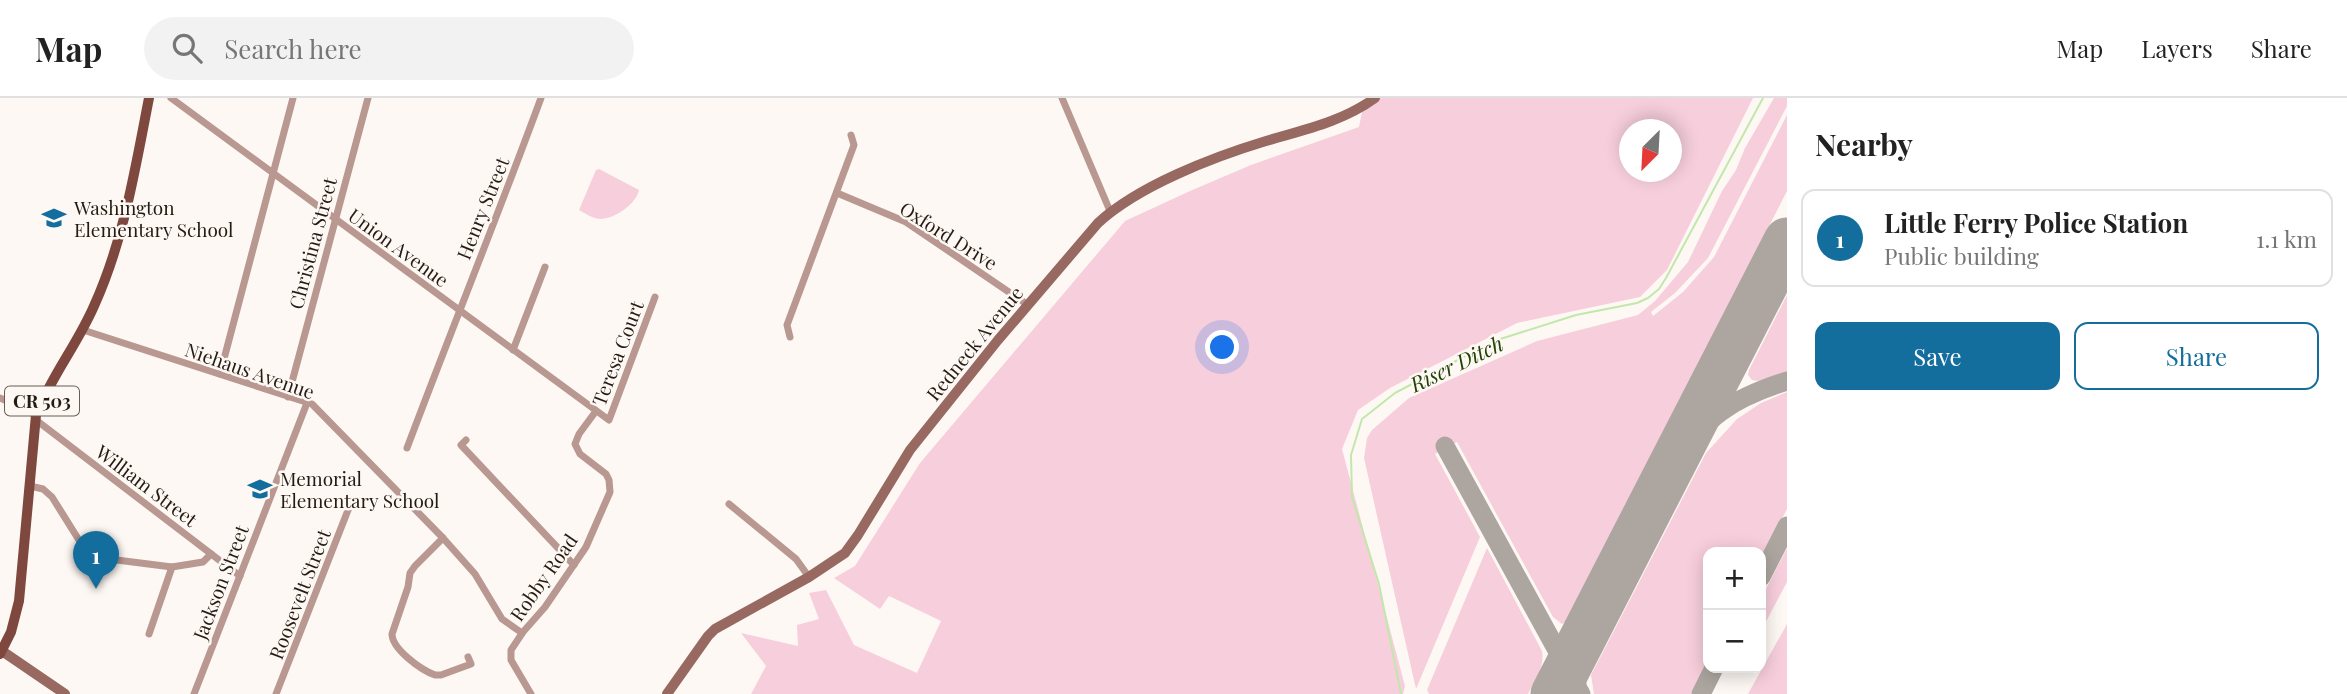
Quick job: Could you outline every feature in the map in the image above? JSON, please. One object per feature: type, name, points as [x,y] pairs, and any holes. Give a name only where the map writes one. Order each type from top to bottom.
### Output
[{"type":"main road","name":"CR 503","points":[[1,653],[11,632],[19,601],[36,417],[53,377],[83,330],[103,285],[124,223],[149,98]]},
{"type":"street","name":"Union Avenue","points":[[171,98],[609,420]]},
{"type":"street","points":[[220,374],[293,98]]},
{"type":"street","name":"Christina Street","points":[[289,397],[368,98]]},
{"type":"street","name":"Henry Street","points":[[407,448],[541,98]]},
{"type":"street","points":[[1062,98],[1110,211]]},
{"type":"street","name":"Redneck Avenue","points":[[667,694],[715,629],[836,560],[852,545],[910,450],[1028,304],[1110,211],[1158,184],[1218,158],[1341,118],[1375,98]]},
{"type":"street","points":[[790,337],[787,325],[854,145],[851,135]]},
{"type":"street","name":"Oxford Drive","points":[[837,193],[906,222],[1028,304]]},
{"type":"street","points":[[513,350],[545,267]]},
{"type":"street","name":"Teresa Court","points":[[609,420],[655,297]]},
{"type":"street","name":"Niehaus Avenue","points":[[83,330],[312,404],[443,538],[475,574],[502,619],[522,633]]},
{"type":"street","name":"William Street","points":[[0,398],[36,417],[240,576]]},
{"type":"street","name":"Jackson Street","points":[[194,694],[307,403]]},
{"type":"street","name":"Robby Road","points":[[531,694],[511,660],[511,650],[545,607],[586,547],[610,492],[606,474],[580,454],[575,444],[596,411]]},
{"type":"street","points":[[466,440],[461,445],[574,565]]},
{"type":"street","points":[[30,486],[43,489],[52,497],[87,553],[93,557],[172,567],[203,562],[211,554]]},
{"type":"street","points":[[729,504],[796,559],[808,577]]},
{"type":"street","name":"Roosevelt Street","points":[[276,694],[350,506]]},
{"type":"street","points":[[443,538],[410,573],[392,640],[396,648],[435,675],[471,664],[468,657]]},
{"type":"street","points":[[149,634],[172,567]]},
{"type":"street","points":[[1,653],[65,694]]},
{"type":"shaded area","points":[[1375,98],[1753,98],[1667,270],[1640,297],[1517,323],[1390,388],[1358,410],[1342,449],[1405,686],[1403,694],[751,694],[766,666],[741,633],[798,646],[797,625],[819,619],[809,593],[826,590],[854,645],[917,673],[941,621],[889,596],[880,609],[834,578],[855,566],[920,463],[1125,221],[1251,165],[1359,127],[1363,107]]},
{"type":"shaded area","points":[[1774,98],[1787,98],[1787,106],[1708,258],[1675,293],[1651,312],[1653,316],[1683,292],[1714,257],[1787,115],[1787,191],[1566,622],[1562,624],[1553,617],[1457,442],[1435,454],[1480,537],[1416,689],[1364,458],[1367,438],[1372,430],[1409,398],[1537,341],[1638,315],[1655,301],[1688,262],[1722,191]]},
{"type":"shaded area","points":[[599,169],[639,190],[624,210],[600,219],[579,210],[596,170]]},
{"type":"shaded area","points":[[1787,295],[1787,373],[1758,381],[1752,380],[1748,375],[1749,370]]},
{"type":"shaded area","points":[[1787,392],[1787,509],[1766,549],[1766,547],[1703,547],[1703,671],[1691,694],[1594,694],[1591,675],[1706,453],[1737,419],[1761,403]]},
{"type":"shaded area","points":[[1487,548],[1542,651],[1539,673],[1528,694],[1429,694],[1427,690]]},
{"type":"shaded area","points":[[1787,548],[1787,582],[1766,622],[1766,589]]},
{"type":"shaded area","points":[[1787,624],[1787,694],[1748,694],[1760,673],[1766,673],[1766,662]]},
{"type":"waterway","name":"Riser Ditch","points":[[1401,694],[1379,584],[1352,497],[1351,455],[1362,419],[1395,393],[1494,341],[1576,315],[1637,303],[1648,298],[1659,289],[1666,278],[1763,98]]},
{"type":"taxiway","points":[[1672,465],[1696,434],[1721,412],[1750,395],[1787,381]]},
{"type":"taxiway","points":[[1445,446],[1581,694]]},
{"type":"taxiway","points":[[1766,567],[1787,526]]},
{"type":"taxiway","points":[[1577,683],[1575,665],[1581,642]]},
{"type":"taxiway","points":[[1701,694],[1712,673]]},
{"type":"runway","points":[[1554,694],[1787,241]]},
{"type":"place","name":"Washington Elementary School","points":[[54,218]]},
{"type":"place","name":"Memorial Elementary School","points":[[260,489]]},
{"type":"place","name":"Little Ferry Police Station","points":[[96,589]]}]
